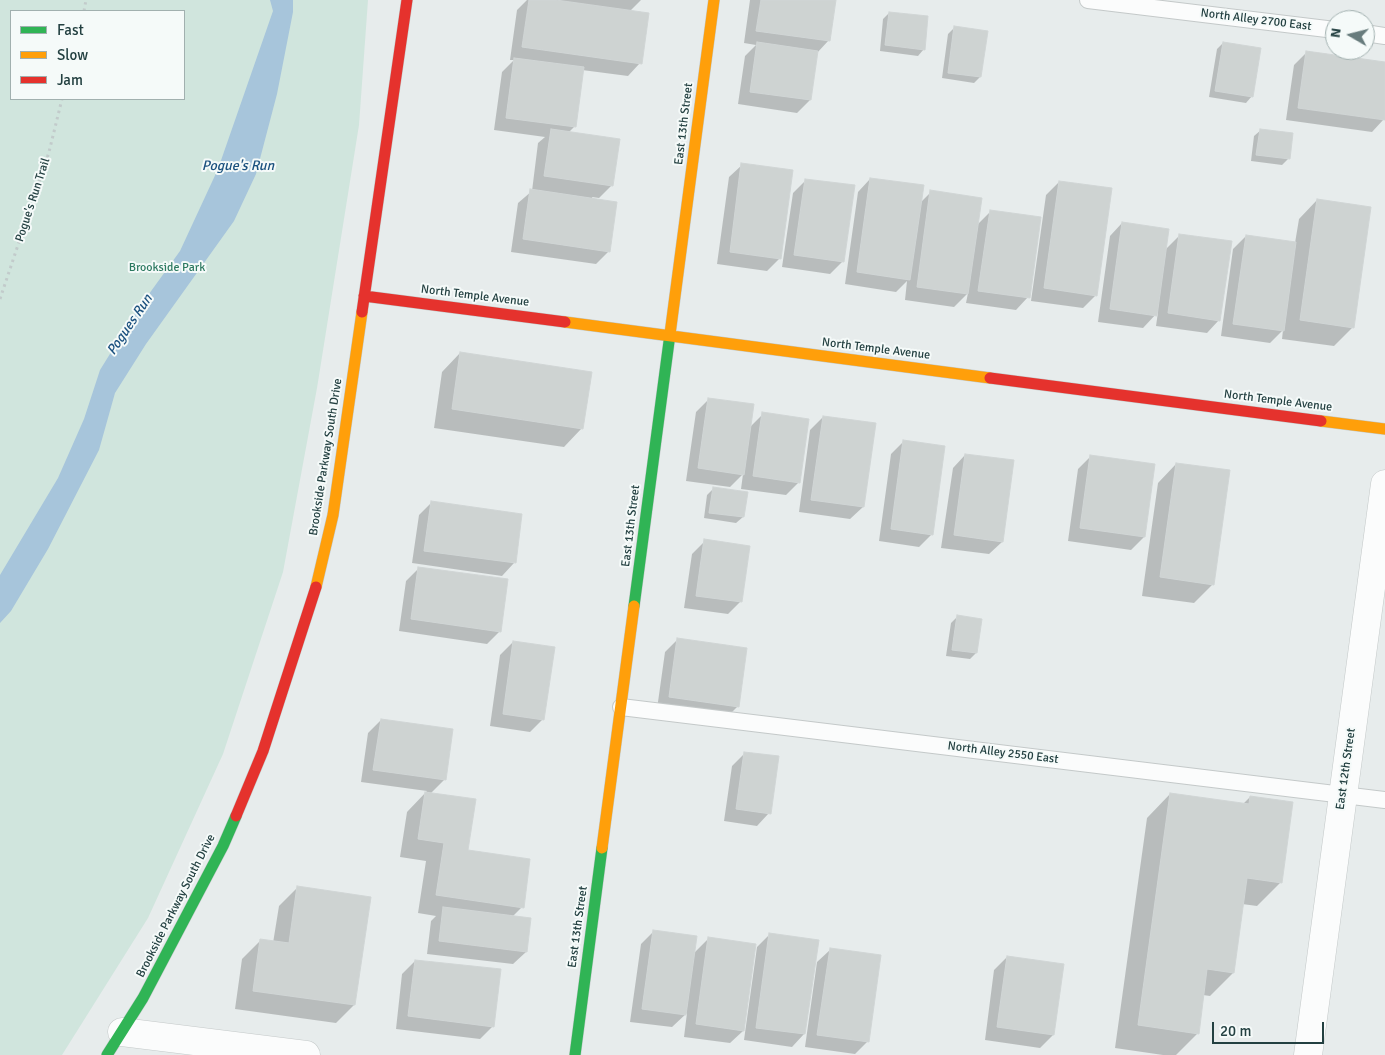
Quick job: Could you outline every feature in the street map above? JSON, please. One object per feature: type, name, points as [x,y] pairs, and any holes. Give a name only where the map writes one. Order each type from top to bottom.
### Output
[{"type":"street","name":"Brookside Parkway South Drive","points":[[107,1055],[144,998],[223,846],[269,733],[317,584],[333,515],[407,0]]},
{"type":"street","name":"East 13th Street","points":[[575,1055],[714,0]]},
{"type":"street","name":"North Temple Avenue","points":[[364,296],[1385,429]]},
{"type":"street","name":"East 12th Street","points":[[1308,1055],[1385,484]]},
{"type":"street","points":[[122,1032],[306,1055]]},
{"type":"lane","name":"North Alley 2700 East","points":[[1088,0],[1325,29]]},
{"type":"lane","name":"North Alley 2550 East","points":[[621,707],[1385,800]]},
{"type":"path","name":"Pogue's Run Trail","points":[[0,299],[49,152],[62,100]]},
{"type":"green space","name":"Brookside Park","points":[[0,0],[368,0],[359,125],[317,388],[283,572],[223,754],[148,918],[62,1055],[0,1055]]},
{"type":"water","name":"Pogue's Run","points":[[270,0],[293,0],[293,12],[277,94],[256,174],[234,221],[146,344],[115,393],[99,450],[48,549],[11,611],[0,623],[0,575],[58,478],[84,419],[100,370],[136,312],[180,251],[218,169],[273,11]]},
{"type":"building","points":[[529,0],[556,0],[649,13],[642,64],[522,47]]},
{"type":"building","points":[[761,0],[836,0],[830,41],[756,31]]},
{"type":"building","points":[[889,12],[928,16],[925,50],[885,45]]},
{"type":"building","points":[[954,26],[988,31],[981,77],[948,73]]},
{"type":"building","points":[[757,42],[818,51],[811,100],[750,92]]},
{"type":"building","points":[[1223,42],[1261,48],[1253,97],[1215,91]]},
{"type":"building","points":[[1306,51],[1325,54],[1325,60],[1371,60],[1385,62],[1385,120],[1298,108]]},
{"type":"building","points":[[514,58],[584,67],[576,127],[506,118]]},
{"type":"building","points":[[551,129],[620,139],[613,186],[544,176]]},
{"type":"building","points":[[1260,129],[1293,133],[1290,159],[1256,155]]},
{"type":"building","points":[[741,163],[793,170],[781,259],[730,252]]},
{"type":"building","points":[[870,178],[924,185],[910,280],[857,272]]},
{"type":"building","points":[[805,179],[855,185],[844,262],[794,255]]},
{"type":"building","points":[[1059,181],[1112,188],[1097,296],[1044,288]]},
{"type":"building","points":[[530,189],[617,202],[610,252],[523,239]]},
{"type":"building","points":[[930,190],[982,198],[968,294],[917,287]]},
{"type":"building","points":[[1317,199],[1371,207],[1354,328],[1300,320]]},
{"type":"building","points":[[990,210],[1041,217],[1030,298],[978,291]]},
{"type":"building","points":[[1122,222],[1169,229],[1157,316],[1110,309]]},
{"type":"building","points":[[1179,234],[1232,241],[1220,321],[1168,313]]},
{"type":"building","points":[[1246,235],[1296,242],[1284,331],[1233,324]]},
{"type":"building","points":[[460,352],[592,372],[583,429],[452,409]]},
{"type":"building","points":[[708,398],[754,404],[744,475],[698,468]]},
{"type":"building","points":[[762,412],[809,419],[800,483],[753,476]]},
{"type":"building","points":[[823,416],[876,423],[864,507],[811,500]]},
{"type":"building","points":[[903,440],[945,446],[933,535],[891,529]]},
{"type":"building","points":[[965,454],[1014,460],[1003,542],[954,535]]},
{"type":"building","points":[[1090,455],[1155,464],[1145,537],[1080,528]]},
{"type":"building","points":[[1176,463],[1230,470],[1214,585],[1160,577]]},
{"type":"building","points":[[713,487],[748,492],[744,517],[709,513]]},
{"type":"building","points":[[431,501],[522,514],[516,563],[424,551]]},
{"type":"building","points":[[704,539],[750,546],[742,602],[696,596]]},
{"type":"building","points":[[418,567],[508,579],[501,632],[411,619]]},
{"type":"building","points":[[957,615],[982,619],[977,653],[952,650]]},
{"type":"building","points":[[677,638],[747,648],[739,707],[669,697]]},
{"type":"building","points":[[513,641],[555,647],[544,720],[503,714]]},
{"type":"building","points":[[381,719],[453,729],[446,780],[373,770]]},
{"type":"building","points":[[744,752],[779,756],[771,814],[736,809]]},
{"type":"building","points":[[425,792],[476,799],[468,850],[530,859],[524,908],[436,895],[444,843],[418,839]]},
{"type":"building","points":[[1170,793],[1249,804],[1250,796],[1293,802],[1282,883],[1247,878],[1234,973],[1207,969],[1199,1034],[1138,1025]]},
{"type":"building","points":[[297,886],[371,897],[355,1005],[253,991],[260,939],[289,943]]},
{"type":"building","points":[[443,907],[531,918],[527,952],[439,941]]},
{"type":"building","points":[[653,930],[697,936],[686,1015],[642,1009]]},
{"type":"building","points":[[769,933],[819,940],[805,1034],[756,1028]]},
{"type":"building","points":[[708,937],[756,944],[744,1031],[696,1024]]},
{"type":"building","points":[[830,948],[881,955],[869,1042],[817,1035]]},
{"type":"building","points":[[1007,956],[1064,964],[1054,1035],[997,1027]]},
{"type":"building","points":[[415,960],[501,969],[494,1027],[408,1016]]},
{"type":"traffic: fast","points":[[634,606],[670,334]]},
{"type":"traffic: fast","points":[[107,1055],[143,998],[223,846],[236,816]]},
{"type":"traffic: fast","points":[[575,1055],[602,848]]},
{"type":"traffic: slow","points":[[670,334],[714,0]]},
{"type":"traffic: slow","points":[[316,587],[333,515],[362,312]]},
{"type":"traffic: slow","points":[[565,322],[990,378]]},
{"type":"traffic: slow","points":[[1321,421],[1385,429]]},
{"type":"traffic: slow","points":[[602,848],[634,606]]},
{"type":"traffic: jam","points":[[362,312],[407,0]]},
{"type":"traffic: jam","points":[[364,296],[565,322]]},
{"type":"traffic: jam","points":[[990,378],[1321,421]]},
{"type":"traffic: jam","points":[[236,816],[263,751],[316,587]]},
{"type":"water label","name":"Pogues Run","points":[[130,325]]}]
